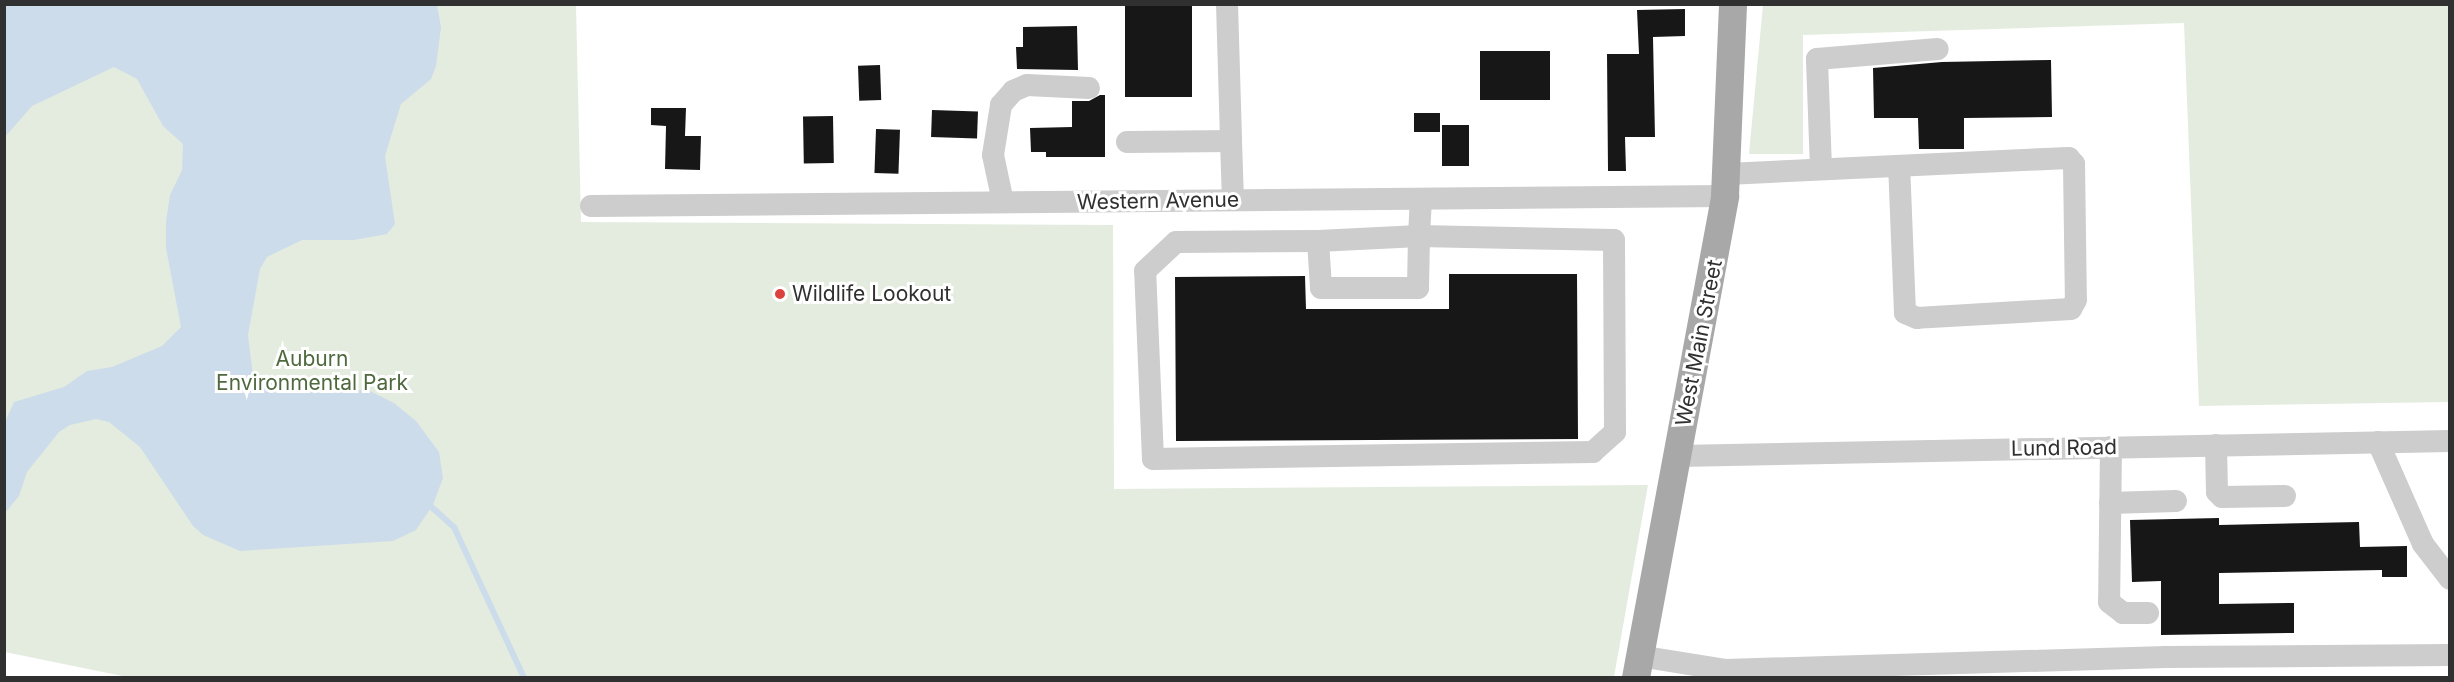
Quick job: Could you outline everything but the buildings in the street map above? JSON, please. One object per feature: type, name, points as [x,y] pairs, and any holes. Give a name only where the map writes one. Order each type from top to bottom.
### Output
[{"type":"main road","name":"West Main Street","points":[[1637,667],[1678,456],[1726,185],[1733,4]]},
{"type":"street","points":[[1227,4],[1233,200]]},
{"type":"street","points":[[1821,170],[1818,58],[1938,49]]},
{"type":"street","points":[[1003,202],[993,155],[1001,105],[1013,91],[1027,85],[1089,88]]},
{"type":"street","points":[[1127,142],[1231,141]]},
{"type":"street","name":"Western Avenue","points":[[591,206],[1421,199],[1726,185],[1821,170],[1899,166],[2069,158],[2074,164],[2076,300],[2071,309],[1917,318],[1905,313],[1899,166]]},
{"type":"street","points":[[1318,241],[1321,288],[1418,288],[1421,199]]},
{"type":"street","points":[[1419,236],[1614,240],[1615,432],[1593,452],[1153,459],[1145,272],[1176,242],[1318,241],[1419,236]]},
{"type":"street","name":"Lund Road","points":[[1678,456],[2450,441]]},
{"type":"street","points":[[2378,442],[2423,544],[2450,579]]},
{"type":"street","points":[[2216,445],[2217,492],[2222,497],[2285,496]]},
{"type":"street","points":[[2111,447],[2109,602],[2123,613],[2148,613]]},
{"type":"street","points":[[2110,503],[2176,501]]},
{"type":"street","points":[[1637,667],[1725,670],[2166,657],[2450,655]]},
{"type":"green space","name":"Auburn Environmental Park","points":[[5,5],[576,5],[581,222],[1113,225],[1114,489],[1648,485],[1614,677],[132,678],[5,652]]},
{"type":"green space","points":[[1763,5],[2449,5],[2449,402],[2199,406],[2184,23],[1803,35],[1803,154],[1749,154]]},
{"type":"water","points":[[5,4],[437,5],[441,27],[436,66],[431,79],[401,104],[385,156],[395,224],[387,234],[354,240],[302,240],[267,257],[260,269],[248,335],[253,375],[265,382],[370,391],[394,403],[416,421],[439,452],[443,478],[433,505],[416,530],[393,541],[240,551],[203,535],[193,526],[140,447],[109,422],[96,419],[70,425],[59,432],[27,472],[19,496],[5,513],[5,422],[14,402],[64,387],[87,371],[112,367],[162,346],[181,327],[166,248],[166,221],[170,195],[182,170],[183,144],[163,126],[137,79],[114,67],[32,106],[5,137]]},
{"type":"waterway","points":[[426,502],[454,527],[524,678]]},
{"type":"place","name":"Wildlife Lookout","points":[[780,294]]}]
